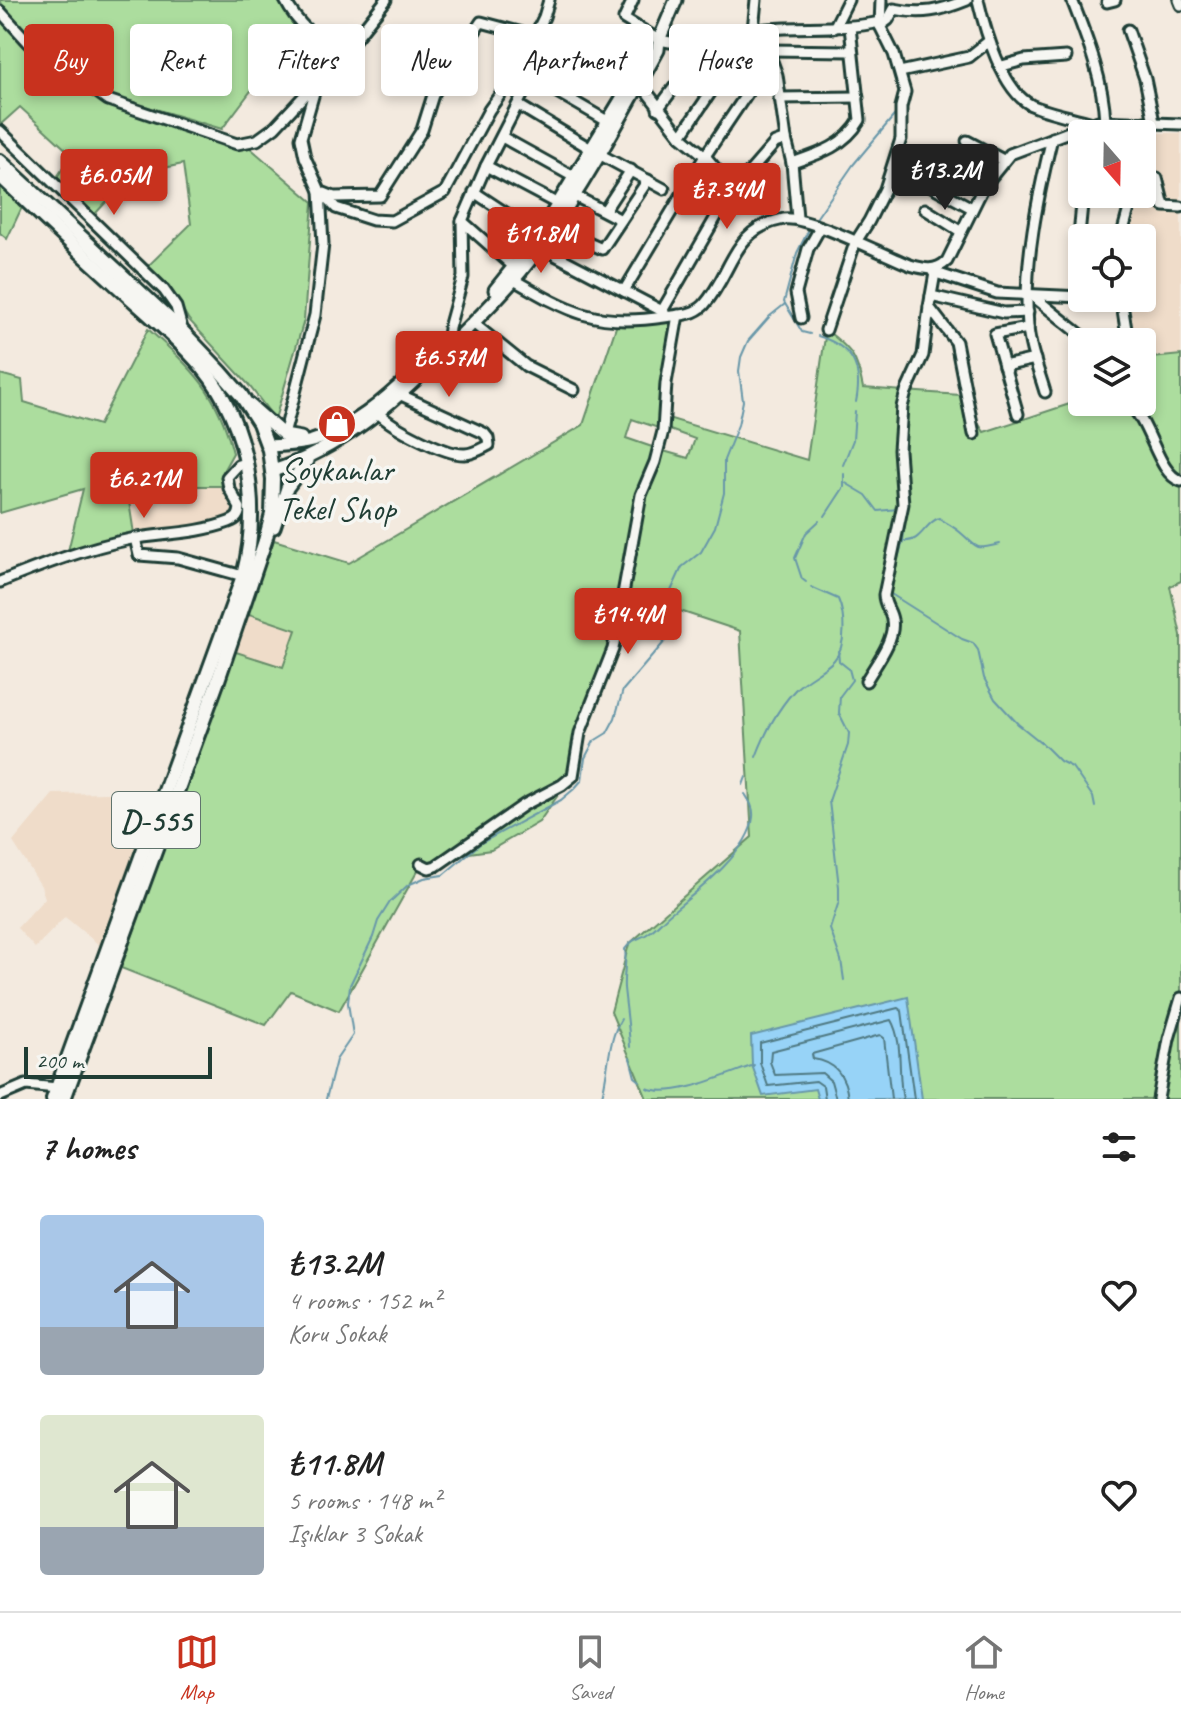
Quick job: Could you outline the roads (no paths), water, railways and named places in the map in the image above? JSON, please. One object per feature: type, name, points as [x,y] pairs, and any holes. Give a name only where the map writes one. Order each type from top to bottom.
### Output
[{"type":"highway","name":"D-555","points":[[0,161],[183,332],[245,401],[259,423],[273,471],[273,507],[265,541],[217,683],[58,1095]]},
{"type":"highway","name":"D-555","points":[[0,176],[203,369],[228,408],[245,463],[252,513],[251,539],[243,576],[58,1095]]},
{"type":"highway","points":[[268,446],[251,449],[245,463],[256,475],[273,471]]},
{"type":"main road","points":[[653,59],[676,0]]},
{"type":"main road","points":[[273,471],[311,456],[378,413],[401,395],[473,323],[553,227],[573,195],[607,121],[659,40]]},
{"type":"main road","points":[[539,241],[574,177],[631,96]]},
{"type":"main road","points":[[268,446],[313,441],[338,431],[366,413],[397,388],[512,274]]},
{"type":"main road","points":[[245,401],[284,435],[313,441]]},
{"type":"main road","points":[[265,541],[273,529],[287,488],[311,456]]},
{"type":"street","points":[[285,0],[300,24]]},
{"type":"street","points":[[365,26],[386,0]]},
{"type":"street","points":[[539,24],[549,0]]},
{"type":"street","points":[[633,0],[624,19],[659,40],[669,42]]},
{"type":"street","points":[[754,24],[756,0]]},
{"type":"street","points":[[880,26],[881,0]]},
{"type":"street","points":[[880,26],[888,20],[896,5],[927,13],[967,0]]},
{"type":"street","points":[[978,0],[989,41],[1021,98],[1033,106],[1082,120]]},
{"type":"street","points":[[1072,0],[1092,52],[1105,120]]},
{"type":"street","points":[[834,28],[844,2]]},
{"type":"street","points":[[0,11],[30,44],[108,100],[237,144],[257,140],[275,127],[305,96]]},
{"type":"street","points":[[320,191],[334,197],[380,196],[422,130],[433,95],[481,22],[494,25]]},
{"type":"street","points":[[779,28],[834,28],[880,22],[905,92],[901,107],[901,139],[885,189],[855,243],[826,330]]},
{"type":"street","points":[[792,163],[843,142],[853,133],[860,120],[850,27]]},
{"type":"street","points":[[1128,30],[1145,79],[1154,120]]},
{"type":"street","points":[[900,72],[969,57],[989,41]]},
{"type":"street","points":[[779,54],[851,51]]},
{"type":"street","points":[[1002,66],[1024,60],[1066,57]]},
{"type":"street","points":[[448,338],[463,277],[462,221],[527,86],[537,81],[607,121]]},
{"type":"street","points":[[658,109],[669,94]]},
{"type":"street","points":[[313,96],[301,138],[305,157],[320,191],[336,208],[373,220],[392,221],[445,192],[499,96]]},
{"type":"street","points":[[649,96],[681,136],[705,156],[734,190]]},
{"type":"street","points":[[681,136],[708,96]]},
{"type":"street","points":[[624,291],[743,96]]},
{"type":"street","points":[[802,220],[779,98],[858,97]]},
{"type":"street","points":[[518,105],[664,189]]},
{"type":"street","points":[[1156,122],[1181,123]]},
{"type":"street","points":[[0,131],[164,290],[176,307],[183,332]]},
{"type":"street","points":[[866,681],[893,629],[884,595],[903,504],[899,450],[902,407],[923,355],[936,270],[947,261],[984,186],[1003,160],[1017,150],[1068,132]]},
{"type":"street","points":[[502,137],[574,177]]},
{"type":"street","points":[[1045,392],[1028,328],[1028,312],[1032,250],[1052,138]]},
{"type":"street","points":[[421,864],[429,868],[436,866],[524,805],[573,776],[580,733],[613,649],[641,495],[663,431],[670,314],[734,190],[775,143],[786,139]]},
{"type":"street","points":[[967,141],[1003,160]]},
{"type":"street","points":[[486,166],[558,204]]},
{"type":"street","points":[[946,166],[984,186]]},
{"type":"street","points":[[605,210],[631,170]]},
{"type":"street","points":[[1157,178],[1164,206],[1181,207]]},
{"type":"street","points":[[553,227],[602,249],[648,180]]},
{"type":"street","points":[[933,187],[972,208]]},
{"type":"street","points":[[284,435],[315,315],[323,244],[320,191]]},
{"type":"street","points":[[474,192],[539,241],[670,314]]},
{"type":"street","points":[[573,195],[621,220]]},
{"type":"street","points":[[925,209],[960,231]]},
{"type":"street","points":[[462,221],[512,274],[559,305],[583,316],[615,321],[694,312],[704,304],[749,233],[773,222],[802,220],[924,269],[936,270],[997,293],[1068,297]]},
{"type":"street","points":[[801,318],[796,293],[808,249],[818,227]]},
{"type":"street","points":[[931,296],[1004,313],[1028,312]]},
{"type":"street","points":[[1031,296],[1072,328]]},
{"type":"street","points":[[929,307],[956,342],[974,434]]},
{"type":"street","points":[[473,323],[526,366],[574,390]]},
{"type":"street","points":[[1018,414],[995,334],[1028,328]]},
{"type":"street","points":[[1004,366],[1035,359]]},
{"type":"street","points":[[378,413],[397,428],[452,452],[472,453],[489,445],[484,433],[401,395]]},
{"type":"street","points":[[1140,416],[1166,472],[1181,481]]},
{"type":"street","points":[[0,582],[85,551],[135,538],[196,531],[234,520],[240,508],[226,479],[232,469],[245,463]]},
{"type":"street","points":[[135,538],[139,555],[178,558],[243,576]]},
{"type":"street","points":[[1158,1099],[1162,1067],[1181,998]]},
{"type":"street","points":[[0,1096],[26,1085],[58,1095]]},
{"type":"water","points":[[908,997],[922,1099],[818,1099],[815,1089],[763,1096],[752,1065],[751,1036]]},
{"type":"waterway","points":[[815,220],[853,165],[898,111]]},
{"type":"waterway","points":[[809,229],[797,253],[784,302],[802,332],[810,334]]},
{"type":"waterway","points":[[326,1099],[336,1060],[353,1035],[348,1003],[350,985],[378,921],[390,902],[408,885],[443,875],[481,843],[561,800],[574,789],[582,780],[585,758],[594,741],[607,733],[615,718],[623,690],[666,640],[671,591],[682,567],[701,552],[715,527],[724,493],[724,460],[738,425],[743,401],[739,371],[741,357],[748,341],[785,304]]},
{"type":"waterway","points":[[818,336],[840,346],[853,360],[858,378],[856,402]]},
{"type":"waterway","points":[[843,465],[853,440],[855,411]]},
{"type":"waterway","points":[[825,516],[844,487],[844,474]]},
{"type":"waterway","points":[[844,482],[866,495],[878,511],[898,509]]},
{"type":"waterway","points":[[892,579],[903,541],[906,514]]},
{"type":"waterway","points":[[903,541],[915,539],[939,518],[978,547],[1000,544]]},
{"type":"waterway","points":[[806,582],[795,558],[806,533],[819,521]]},
{"type":"waterway","points":[[756,757],[772,722],[788,698],[798,686],[834,660],[841,647],[843,622],[838,599],[811,587]]},
{"type":"waterway","points":[[889,589],[891,594],[973,643],[978,650],[984,678],[995,699],[1018,724],[1060,761],[1072,767],[1093,797],[1095,807]]},
{"type":"waterway","points":[[838,651],[839,661],[849,669],[852,680],[840,696],[839,713],[849,733],[848,745],[829,801],[839,887],[839,901],[830,929],[841,960],[844,980]]},
{"type":"waterway","points":[[743,785],[746,777]]},
{"type":"waterway","points":[[630,1047],[624,988],[625,949],[653,930],[733,856],[750,830],[753,817],[745,794]]},
{"type":"waterway","points":[[601,1099],[613,1038],[621,1019]]},
{"type":"waterway","points":[[630,1058],[635,1077],[640,1081]]},
{"type":"waterway","points":[[647,1088],[658,1091],[685,1088],[754,1065]]},
{"type":"place","name":"Soykanlar Tekel Shop","points":[[337,424]]}]
